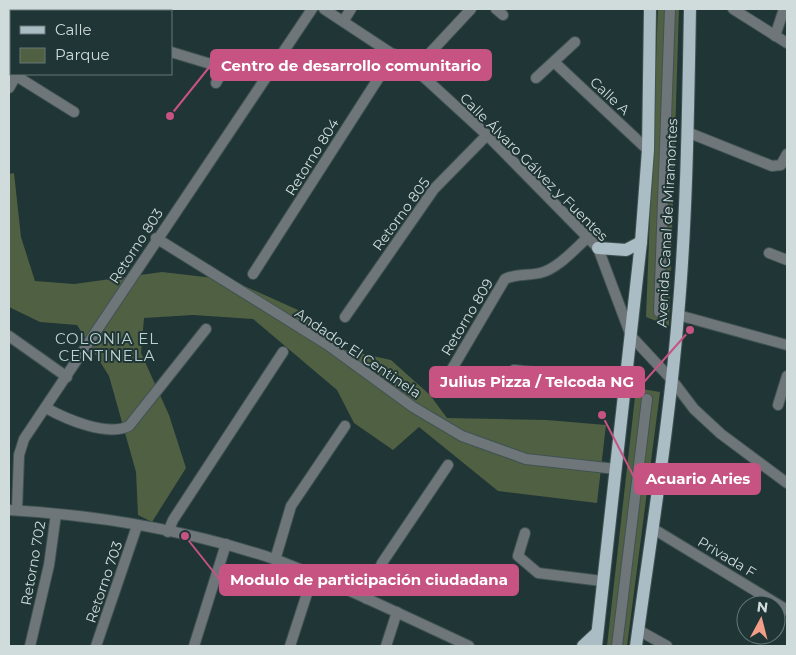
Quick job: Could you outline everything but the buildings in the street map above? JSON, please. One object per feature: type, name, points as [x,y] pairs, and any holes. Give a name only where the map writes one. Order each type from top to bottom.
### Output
[{"type":"main road","name":"Avenida Canal de Miramontes","points":[[596,646],[641,242],[648,150],[650,9]]},
{"type":"main road","name":"Avenida Canal de Miramontes","points":[[636,646],[672,380],[678,315],[687,132],[690,9]]},
{"type":"main road","points":[[598,248],[626,250],[641,242]]},
{"type":"main road","points":[[583,646],[597,633]]},
{"type":"street","name":"Retorno 803","points":[[13,510],[24,438],[67,377],[156,238],[312,9]]},
{"type":"street","name":"Calle Álvaro Gálvez y Fuentes","points":[[324,9],[344,20],[415,69],[487,135],[598,248],[631,336],[672,380],[694,409],[721,434],[787,482]]},
{"type":"street","points":[[344,20],[351,9]]},
{"type":"street","points":[[415,69],[471,9]]},
{"type":"street","points":[[659,312],[670,9]]},
{"type":"street","points":[[732,9],[787,43]]},
{"type":"street","points":[[775,36],[784,9]]},
{"type":"street","points":[[536,78],[575,42]]},
{"type":"street","points":[[172,52],[224,68],[216,83]]},
{"type":"street","name":"Retorno 804","points":[[253,274],[394,54]]},
{"type":"street","name":"Calle A","points":[[554,62],[648,150]]},
{"type":"street","points":[[9,88],[12,75]]},
{"type":"street","points":[[15,75],[52,103],[74,112]]},
{"type":"street","points":[[687,132],[772,166],[781,165],[787,154]]},
{"type":"street","name":"Retorno 805","points":[[345,316],[434,189],[487,135]]},
{"type":"street","name":"Andador El Centinela","points":[[156,238],[328,345],[413,407],[462,436],[526,459],[616,469]]},
{"type":"street","name":"Retorno 809","points":[[449,374],[505,279],[513,275],[540,273],[550,269],[587,238]]},
{"type":"street","points":[[769,253],[787,260]]},
{"type":"street","points":[[678,315],[787,345]]},
{"type":"street","points":[[46,408],[69,420],[121,430],[130,426],[206,329]]},
{"type":"street","points":[[9,336],[67,377]]},
{"type":"street","points":[[168,532],[173,520],[283,352]]},
{"type":"street","points":[[514,370],[626,382]]},
{"type":"street","points":[[778,404],[787,376]]},
{"type":"street","points":[[617,646],[647,399]]},
{"type":"street","points":[[275,560],[291,506],[346,426]]},
{"type":"street","points":[[367,599],[382,563],[448,465]]},
{"type":"street","points":[[13,510],[56,514],[137,526],[226,544],[313,575],[468,646]]},
{"type":"street","name":"Retorno 702","points":[[30,646],[48,566],[56,514]]},
{"type":"street","name":"Retorno 703","points":[[96,646],[137,526]]},
{"type":"street","name":"Privada F","points":[[652,528],[787,610]]},
{"type":"street","points":[[525,533],[518,556],[538,573],[602,581]]},
{"type":"street","points":[[194,646],[226,544]]},
{"type":"street","points":[[290,646],[313,575]]},
{"type":"street","points":[[386,646],[397,612]]},
{"type":"street","points":[[638,630],[668,646]]},
{"type":"green space","points":[[658,9],[679,9],[669,326],[646,317]]},
{"type":"green space","points":[[14,173],[21,237],[35,281],[74,284],[162,272],[231,280],[298,310],[341,349],[391,360],[430,395],[447,418],[547,420],[606,425],[597,503],[498,491],[419,427],[393,450],[354,423],[337,390],[253,319],[193,315],[144,318],[141,353],[169,415],[186,468],[152,522],[138,515],[136,472],[109,376],[77,325],[40,322],[9,307],[9,174]]},
{"type":"green space","points":[[636,388],[660,392],[627,646],[607,646]]},
{"type":"place","name":"Centro de desarrollo comunitario","points":[[170,116]]},
{"type":"place","name":"Julius Pizza / Telcoda NG","points":[[690,330]]},
{"type":"place","name":"Acuario Aries","points":[[602,415]]},
{"type":"place","name":"Modulo de participación ciudadana","points":[[185,536]]},
{"type":"district","name":"COLONIA EL CENTINELA","points":[[107,346]]}]
